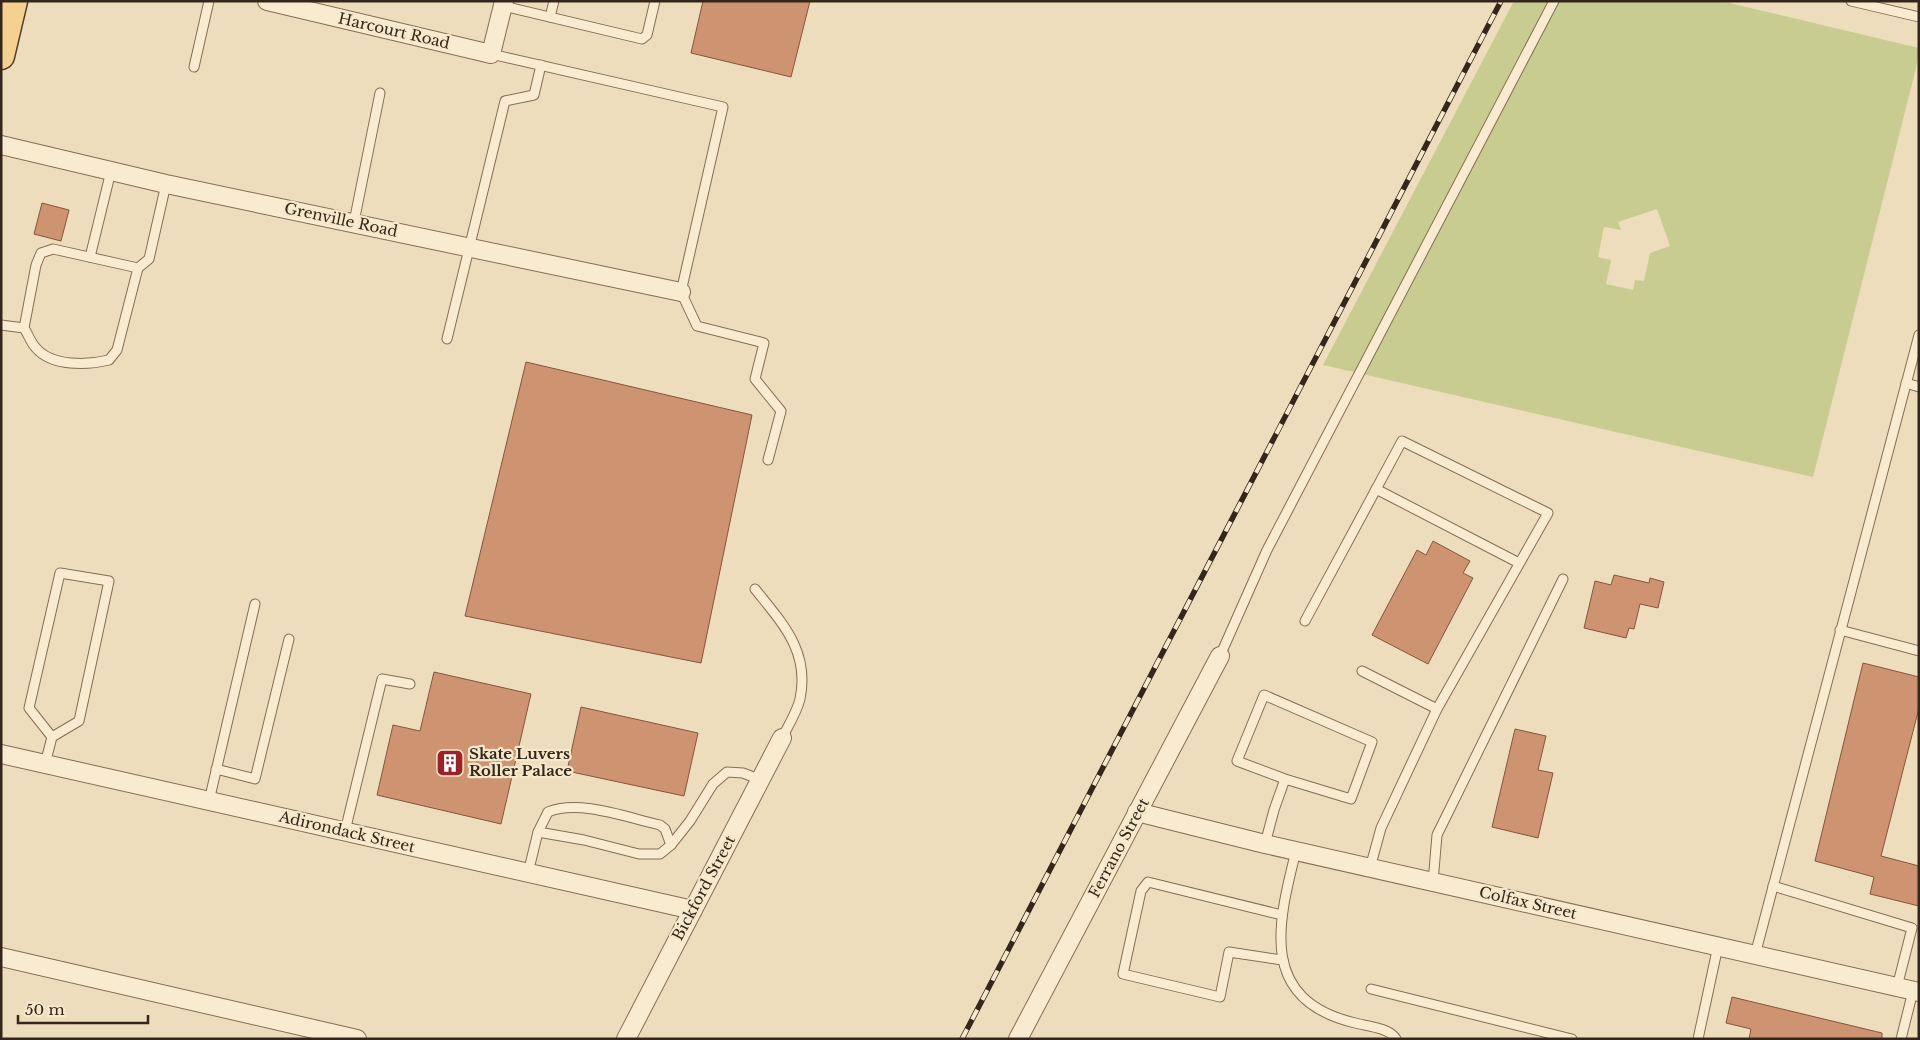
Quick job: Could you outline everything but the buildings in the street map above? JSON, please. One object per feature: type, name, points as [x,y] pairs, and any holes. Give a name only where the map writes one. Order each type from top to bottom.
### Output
[{"type":"main road","points":[[1,56],[14,1]]},
{"type":"street","name":"Harcourt Road","points":[[267,1],[491,54]]},
{"type":"street","points":[[491,54],[503,3]]},
{"type":"street","name":"Grenville Road","points":[[1,145],[166,184],[681,292]]},
{"type":"street","name":"Ferrano Street","points":[[1018,1039],[1220,656]]},
{"type":"street","name":"Bickford Street","points":[[626,1039],[782,738]]},
{"type":"street","name":"Adirondack Street","points":[[1,754],[693,910]]},
{"type":"street","name":"Colfax Street","points":[[1137,812],[1265,844],[1910,990]]},
{"type":"street","points":[[1,957],[357,1039]]},
{"type":"lane","points":[[194,67],[209,1]]},
{"type":"lane","points":[[550,17],[554,1]]},
{"type":"lane","points":[[503,3],[550,17],[642,39],[647,35],[656,1]]},
{"type":"lane","points":[[1220,656],[1271,541],[1554,1]]},
{"type":"lane","points":[[1851,1],[1919,17]]},
{"type":"lane","points":[[491,54],[723,107],[681,292],[697,326],[764,343],[755,379],[781,411],[768,460]]},
{"type":"lane","points":[[447,339],[504,101],[534,95],[541,65]]},
{"type":"lane","points":[[354,222],[380,93]]},
{"type":"lane","points":[[90,257],[111,171]]},
{"type":"lane","points":[[138,268],[53,249],[41,253],[36,265],[24,328],[36,349],[59,361],[89,365],[109,360],[117,350],[138,268],[149,259],[166,184]]},
{"type":"lane","points":[[1,325],[24,328]]},
{"type":"lane","points":[[1755,954],[1919,335]]},
{"type":"lane","points":[[1906,382],[1919,387]]},
{"type":"lane","points":[[1304,621],[1402,441],[1548,513],[1436,709],[1381,828],[1370,868]]},
{"type":"lane","points":[[1376,489],[1519,563]]},
{"type":"lane","points":[[45,764],[52,736],[78,721],[109,581],[60,573],[29,708],[52,736]]},
{"type":"lane","points":[[1433,882],[1437,835],[1563,580]]},
{"type":"lane","points":[[754,589],[790,634],[802,668],[800,700],[782,738]]},
{"type":"lane","points":[[208,800],[255,604]]},
{"type":"lane","points":[[1840,630],[1919,651]]},
{"type":"lane","points":[[216,769],[255,779],[289,639]]},
{"type":"lane","points":[[1362,671],[1436,709]]},
{"type":"lane","points":[[345,831],[382,679],[410,684]]},
{"type":"lane","points":[[1264,696],[1372,742],[1351,799],[1285,779],[1237,761],[1264,696]]},
{"type":"lane","points":[[538,832],[584,840],[638,854],[660,854],[671,845],[690,821],[713,784],[727,772],[743,773],[760,780]]},
{"type":"lane","points":[[1265,844],[1285,779]]},
{"type":"lane","points":[[528,873],[538,832],[548,812],[560,807],[575,806],[660,825],[666,829],[671,845]]},
{"type":"lane","points":[[1296,851],[1282,915],[1282,960],[1287,978],[1302,998],[1333,1018],[1389,1032],[1396,1039]]},
{"type":"lane","points":[[1282,915],[1148,882],[1141,891],[1123,974],[1220,997],[1229,952],[1282,960]]},
{"type":"lane","points":[[1773,886],[1915,925],[1910,990],[1901,1039]]},
{"type":"lane","points":[[1698,1039],[1718,946]]},
{"type":"lane","points":[[1371,989],[1572,1039]]},
{"type":"green space","points":[[1514,1],[1721,1],[1919,48],[1919,56],[1813,477],[1323,365]],"holes":[[[1657,209],[1670,246],[1650,253],[1644,281],[1635,280],[1633,290],[1606,284],[1611,260],[1598,257],[1604,227],[1621,230],[1618,222]]]},
{"type":"railway","points":[[962,1039],[1501,1]]},
{"type":"place","name":"Skate Luvers Roller Palace","points":[[450,763]]}]
